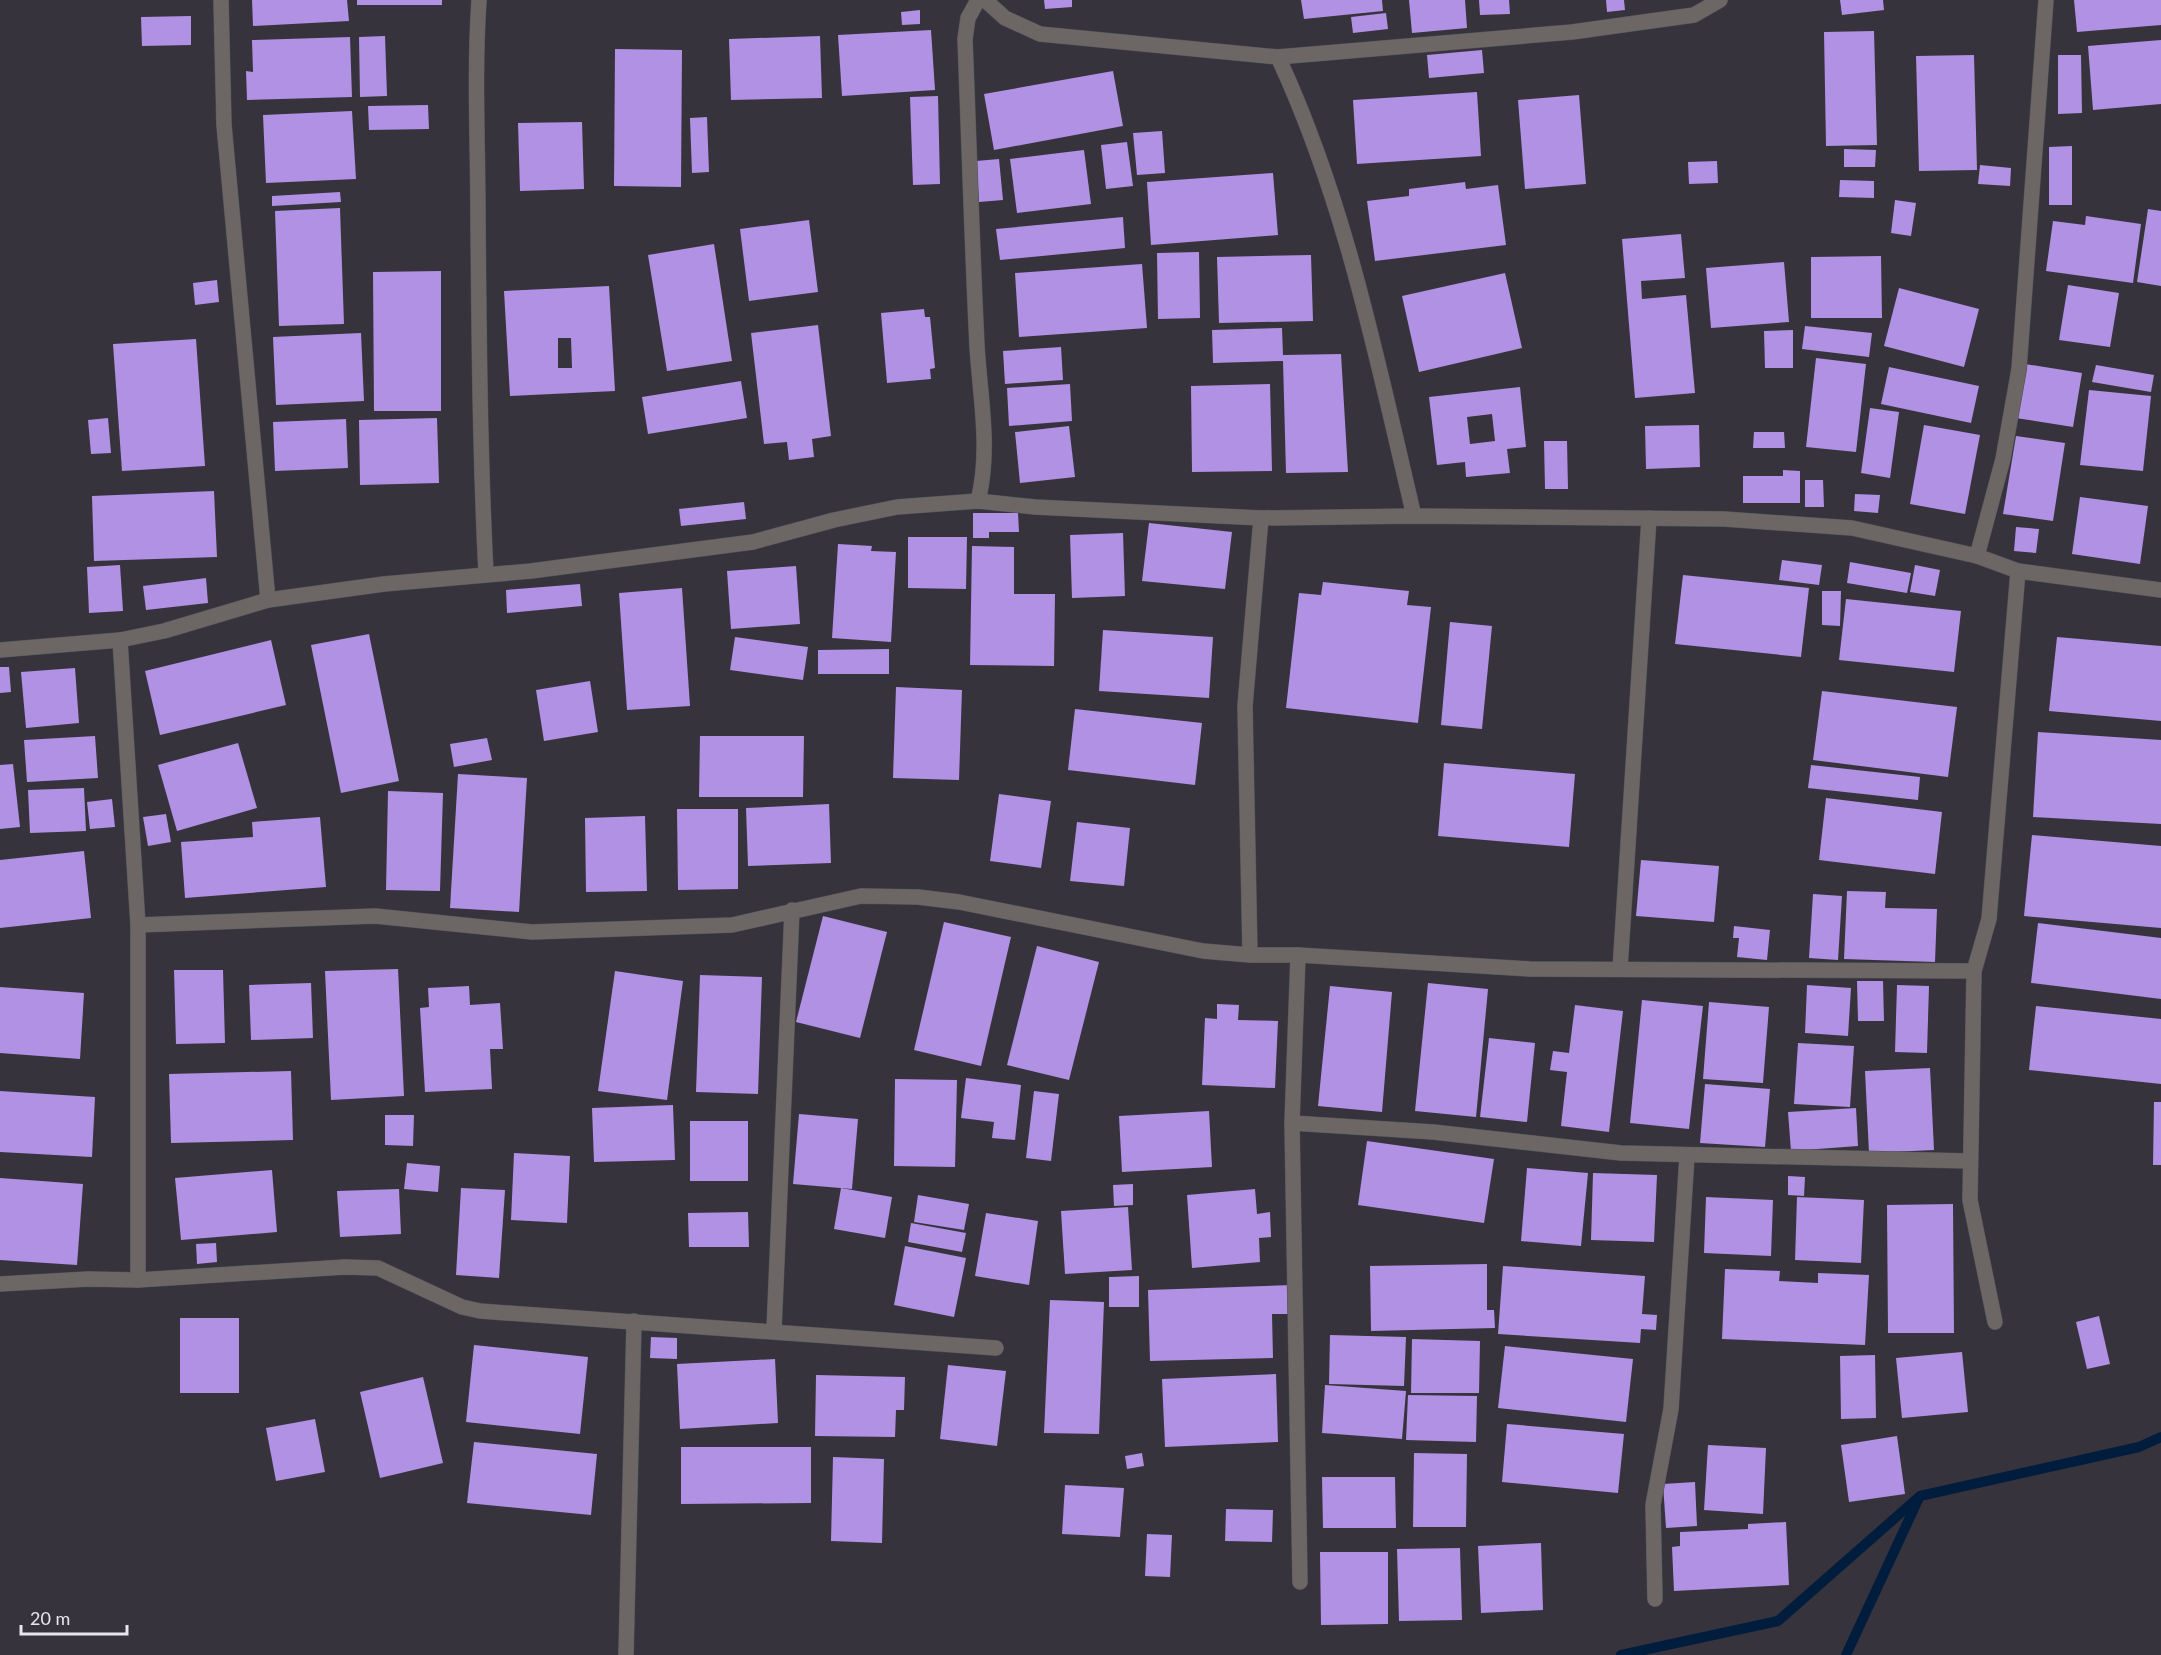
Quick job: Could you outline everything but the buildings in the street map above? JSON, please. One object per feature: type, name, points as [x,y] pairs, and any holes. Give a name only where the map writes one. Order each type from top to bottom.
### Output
[{"type":"street","points":[[221,0],[224,125],[268,600]]},
{"type":"street","points":[[479,0],[476,70],[481,482],[486,574]]},
{"type":"street","points":[[978,0],[968,18],[965,39],[977,348],[985,446],[984,477],[978,501]]},
{"type":"street","points":[[985,0],[1005,18],[1041,34],[1278,57],[1572,32],[1694,15],[1720,0]]},
{"type":"street","points":[[1977,556],[2003,459],[2019,369],[2046,0]]},
{"type":"street","points":[[1278,57],[1311,131],[1354,267],[1414,516]]},
{"type":"street","points":[[0,650],[120,640],[164,631],[268,600],[384,584],[753,542],[834,520],[897,507],[978,501],[1035,507],[1261,518],[1414,516],[1724,519],[1852,528],[1977,556],[2018,571],[2161,590]]},
{"type":"street","points":[[1250,955],[1245,706],[1261,518]]},
{"type":"street","points":[[1620,969],[1649,518]]},
{"type":"street","points":[[1995,1322],[1970,1200],[1974,971],[1989,920],[2018,571]]},
{"type":"street","points":[[120,640],[138,925],[138,1281]]},
{"type":"street","points":[[138,925],[375,916],[532,932],[732,925],[861,896],[918,897],[1003,910],[1203,951],[1250,955],[1298,955],[1530,969],[1974,971]]},
{"type":"street","points":[[774,1330],[792,910]]},
{"type":"street","points":[[1298,955],[1292,1123],[1300,1581]]},
{"type":"street","points":[[1292,1123],[1433,1132],[1621,1153],[1969,1161]]},
{"type":"street","points":[[1655,1599],[1653,1505],[1671,1408],[1687,1156]]},
{"type":"street","points":[[0,1284],[88,1279],[138,1281],[345,1267],[378,1268],[462,1306],[480,1311],[774,1330],[996,1348]]},
{"type":"street","points":[[626,1655],[634,1321]]},
{"type":"waterway","points":[[1621,1655],[1778,1621],[1920,1496],[2139,1447],[2161,1437]]},
{"type":"waterway","points":[[1846,1655],[1918,1500]]}]
